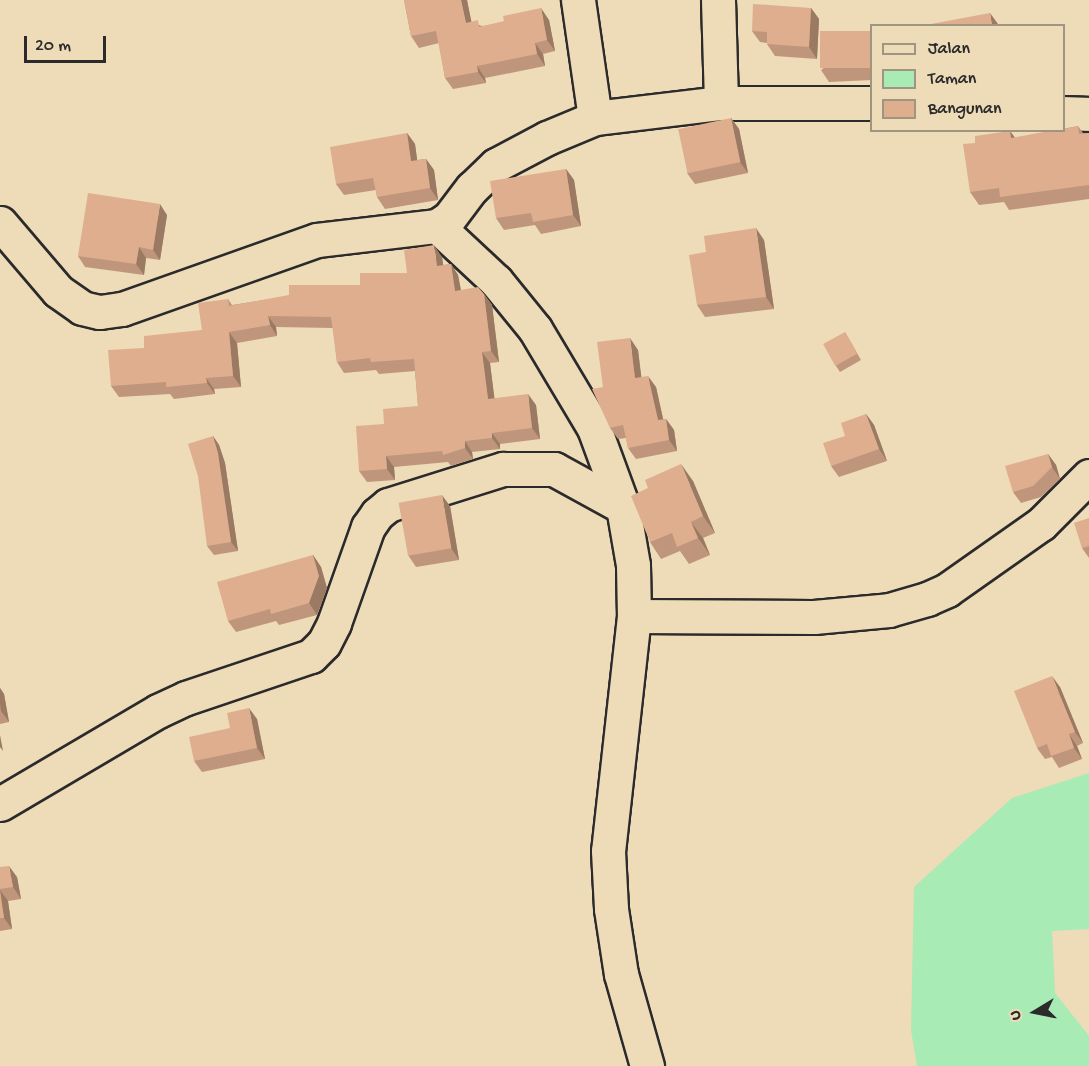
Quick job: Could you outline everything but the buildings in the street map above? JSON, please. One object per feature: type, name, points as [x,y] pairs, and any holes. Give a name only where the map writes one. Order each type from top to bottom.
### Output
[{"type":"street","points":[[578,0],[595,118]]},
{"type":"street","points":[[718,0],[721,103]]},
{"type":"street","points":[[0,223],[58,291],[82,308],[100,312],[122,309],[317,240],[437,226],[449,218],[472,188],[496,165],[546,138],[595,118],[721,103],[870,103]]},
{"type":"street","points":[[1065,114],[1089,114]]},
{"type":"street","points":[[437,226],[496,281],[535,329],[594,428],[623,507],[633,565],[634,616],[608,851],[611,909],[621,974],[647,1066]]},
{"type":"street","points":[[0,804],[158,711],[186,698],[311,656],[324,643],[334,623],[368,527],[377,514],[388,505],[503,469],[554,469],[623,507]]},
{"type":"street","points":[[634,616],[814,617],[889,610],[927,599],[947,590],[1041,524],[1089,476]]},
{"type":"green space","points":[[1089,773],[1089,929],[1052,931],[1055,993],[1089,1036],[1089,1066],[917,1066],[911,1030],[914,887],[1012,798]]}]
